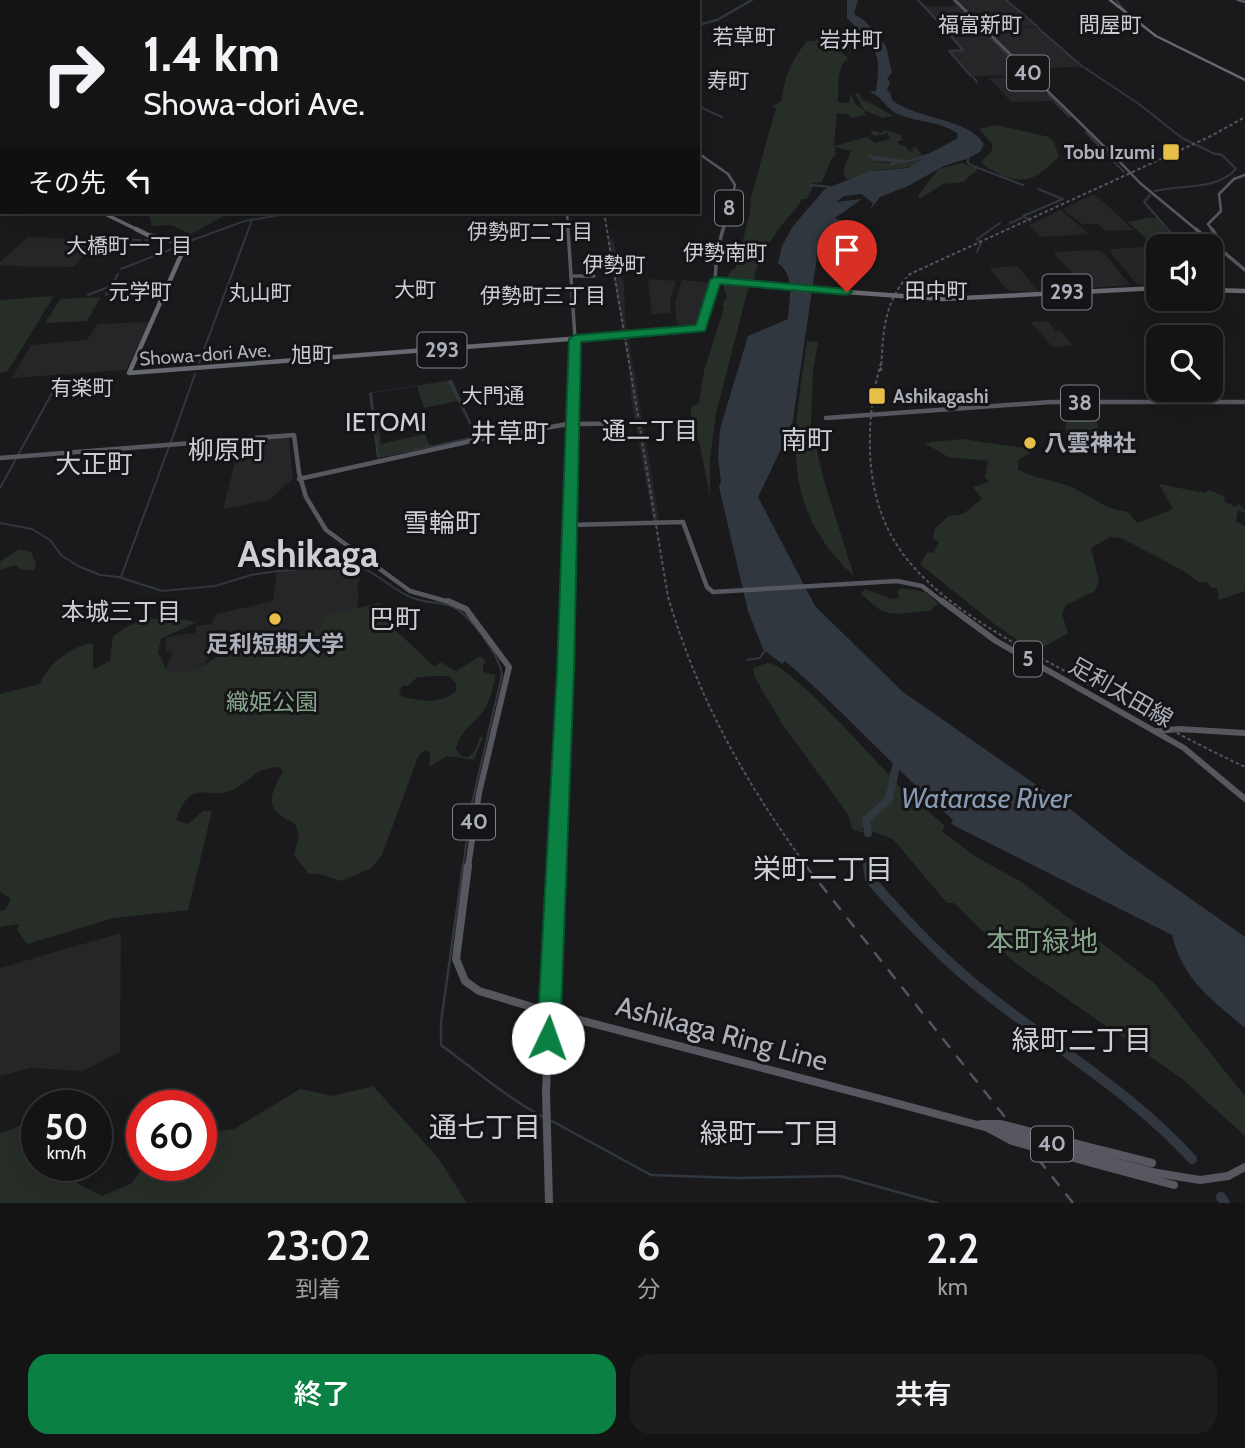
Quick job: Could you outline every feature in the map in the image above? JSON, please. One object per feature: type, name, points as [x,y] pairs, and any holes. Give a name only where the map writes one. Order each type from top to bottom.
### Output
[{"type":"highway","points":[[1111,0],[1128,17],[1153,33],[1245,80]]},
{"type":"highway","name":"293","points":[[104,214],[110,218]]},
{"type":"highway","points":[[103,221],[110,218]]},
{"type":"highway","name":"Showa-dori Ave.","points":[[110,218],[148,235],[186,244],[129,373],[701,328],[717,280]]},
{"type":"highway","name":"293","points":[[717,280],[942,299],[1146,289]]},
{"type":"highway","points":[[1223,290],[1245,291]]},
{"type":"main road","name":"40","points":[[955,0],[1140,183],[1202,234]]},
{"type":"main road","points":[[1238,0],[1245,2]]},
{"type":"main road","name":"8","points":[[700,154],[729,174],[735,185],[717,252],[717,280]]},
{"type":"main road","points":[[1215,234],[1208,223],[1221,211],[1220,191],[1237,177],[1245,175]]},
{"type":"main road","points":[[549,1203],[545,1116],[574,424],[575,339],[567,214]]},
{"type":"main road","name":"40","points":[[1223,252],[1245,270]]},
{"type":"main road","points":[[571,276],[593,275]]},
{"type":"main road","name":"38","points":[[826,418],[1051,402],[1108,404],[1245,401]]},
{"type":"main road","points":[[299,479],[476,440],[574,424],[687,423]]},
{"type":"main road","name":"Ashikaga Ring Line","points":[[0,458],[294,435],[299,479],[304,496],[326,530],[410,591],[452,601],[466,608],[506,661],[508,671],[476,811],[456,959],[462,977],[475,989],[550,1012],[1174,1177],[1200,1180],[1228,1176],[1245,1167]]},
{"type":"main road","name":"足利太田線","points":[[570,525],[683,522],[707,587],[711,591],[904,581],[922,586],[996,641],[1156,731],[1206,764],[1245,799]]},
{"type":"main road","points":[[1156,731],[1179,729],[1245,733]]},
{"type":"main road","points":[[982,1126],[1001,1124],[1152,1163]]},
{"type":"main road","points":[[982,1126],[1012,1141],[1174,1185]]},
{"type":"shaded area","points":[[957,0],[1006,0],[1036,26],[984,26]]},
{"type":"shaded area","points":[[924,6],[958,6],[972,19],[936,20]]},
{"type":"shaded area","points":[[1037,27],[1083,67],[1026,68],[985,28]]},
{"type":"shaded area","points":[[944,28],[981,28],[1028,75],[972,76],[949,51],[963,50]]},
{"type":"shaded area","points":[[1030,77],[1054,101],[1011,102],[989,78]]},
{"type":"shaded area","points":[[1094,194],[1133,230],[1106,231],[1098,224],[1082,224],[1063,209]]},
{"type":"shaded area","points":[[1061,210],[1089,234],[1040,237],[1029,225]]},
{"type":"shaded area","points":[[28,237],[100,240],[73,267],[0,266],[0,262]]},
{"type":"shaded area","points":[[613,239],[624,283],[625,317],[633,368],[630,369],[634,369],[642,422],[635,423],[629,369],[607,240]]},
{"type":"shaded area","points":[[1146,247],[1146,284],[1137,284],[1110,252],[1113,249]]},
{"type":"shaded area","points":[[1053,252],[1103,252],[1130,285],[1086,288]]},
{"type":"shaded area","points":[[1017,266],[1039,292],[1008,291],[989,268]]},
{"type":"shaded area","points":[[651,279],[676,281],[670,301],[671,313],[652,315],[648,283]]},
{"type":"shaded area","points":[[682,280],[710,283],[699,323],[695,326],[682,327],[676,321],[675,303]]},
{"type":"shaded area","points":[[1048,321],[1056,331],[1061,331],[1072,345],[1053,347],[1030,322]]},
{"type":"shaded area","points":[[150,322],[126,370],[12,378],[31,345],[87,340],[98,324]]},
{"type":"shaded area","points":[[636,427],[644,428],[659,521],[653,521]]},
{"type":"shaded area","points":[[287,437],[293,479],[269,500],[223,509],[240,442]]},
{"type":"shaded area","name":"足利短期大学","points":[[356,564],[362,567],[357,608],[352,613],[311,634],[239,642],[225,652],[210,655],[199,672],[164,674],[173,651],[166,653],[166,637],[195,633],[196,626],[212,624],[216,614],[273,601],[277,571]]},
{"type":"shaded area","points":[[121,933],[120,1052],[83,1071],[31,1068],[0,1076],[0,968]]},
{"type":"green space","points":[[830,27],[847,40],[842,53],[848,58],[840,72],[838,102],[849,103],[851,93],[855,104],[864,110],[855,93],[859,93],[862,100],[894,116],[882,118],[866,111],[863,112],[867,115],[851,118],[847,114],[837,113],[834,146],[867,137],[875,143],[890,139],[888,133],[875,136],[870,133],[873,132],[870,130],[882,133],[884,131],[881,129],[902,135],[904,140],[898,141],[898,144],[905,146],[910,152],[914,149],[909,148],[916,147],[922,155],[907,160],[878,157],[874,161],[888,163],[925,158],[913,166],[868,172],[846,179],[843,171],[851,151],[835,147],[836,155],[832,158],[822,182],[810,184],[813,186],[807,199],[802,199],[772,239],[760,260],[753,282],[749,285],[716,414],[710,458],[710,496],[699,442],[691,426],[691,407],[699,403],[704,371],[724,308],[722,305],[727,296],[724,289],[725,280],[736,268],[750,212],[751,197],[776,108],[772,107],[782,100],[786,77],[802,47]]},
{"type":"green space","points":[[996,125],[1049,137],[1054,142],[1059,157],[1031,178],[1021,180],[996,173],[981,162],[992,150],[992,144],[979,129]]},
{"type":"green space","points":[[962,163],[978,169],[963,182],[943,184],[920,199],[918,195],[939,169]]},
{"type":"green space","points":[[149,214],[227,214],[191,234],[171,225],[152,226]]},
{"type":"green space","points":[[1157,218],[1170,234],[1146,234],[1146,238],[1128,222]]},
{"type":"green space","points":[[54,296],[7,372],[0,373],[0,300]]},
{"type":"green space","points":[[101,297],[87,321],[45,323],[60,299]]},
{"type":"green space","points":[[807,341],[818,342],[813,371],[811,425],[824,481],[854,576],[829,549],[812,522],[802,495],[796,437]]},
{"type":"green space","points":[[449,381],[458,401],[424,408],[417,386]]},
{"type":"green space","points":[[1076,409],[1093,410],[1098,425],[1097,439],[1081,432],[1066,433],[1065,426]]},
{"type":"green space","points":[[374,422],[378,422],[381,444],[425,434],[429,444],[433,446],[379,457]]},
{"type":"green space","points":[[962,439],[1024,448],[1030,453],[1018,460],[1018,470],[1066,485],[1103,505],[1128,512],[1137,523],[1173,509],[1159,484],[1205,493],[1209,490],[1224,496],[1225,502],[1236,507],[1238,504],[1245,510],[1245,513],[1238,510],[1236,521],[1245,526],[1245,591],[1219,600],[1217,588],[1212,588],[1207,582],[1200,583],[1182,570],[1121,538],[1110,537],[1091,548],[1099,581],[1095,591],[1066,605],[1062,614],[1068,633],[1035,652],[993,623],[920,564],[928,552],[933,553],[939,542],[933,539],[935,528],[949,516],[963,514],[982,499],[973,487],[989,482],[985,477],[988,461],[948,457],[924,443]]},
{"type":"green space","points":[[19,549],[31,552],[36,564],[34,570],[22,570],[15,565],[0,570],[0,562]]},
{"type":"green space","points":[[902,588],[925,592],[938,603],[930,611],[892,614],[879,609],[861,593],[865,589],[892,599],[899,598],[897,591]]},
{"type":"green space","name":"織姫公園","points":[[378,603],[396,608],[397,614],[391,626],[435,667],[440,662],[456,671],[480,656],[486,661],[483,672],[496,675],[487,704],[465,731],[456,749],[461,756],[468,757],[474,752],[480,737],[483,737],[474,760],[447,756],[429,767],[430,753],[425,750],[418,757],[382,855],[371,868],[342,881],[309,874],[294,855],[299,835],[295,824],[273,807],[272,795],[283,771],[280,767],[271,768],[258,772],[232,790],[194,794],[182,807],[176,820],[188,824],[203,811],[212,811],[188,910],[114,918],[27,944],[17,930],[19,924],[0,927],[0,911],[5,910],[11,899],[0,892],[0,694],[40,684],[61,657],[93,643],[95,669],[110,661],[113,637],[142,621],[164,618],[197,622],[161,639],[158,652],[168,673],[196,671],[229,648],[258,634],[276,636],[320,628],[326,616]],"holes":[[[449,676],[456,683],[456,692],[442,699],[417,700],[402,697],[399,693],[402,686],[408,686],[416,678]]]},
{"type":"green space","name":"本町緑地","points":[[767,663],[792,677],[810,692],[888,774],[890,772],[897,779],[896,783],[945,826],[942,831],[973,855],[1023,883],[1155,984],[1245,1096],[1245,1136],[1181,1078],[1014,962],[954,903],[947,903],[893,839],[861,827],[864,833],[852,829],[849,816],[781,722],[755,678],[753,668]]},
{"type":"green space","points":[[373,1086],[439,1159],[467,1203],[0,1203],[0,1133],[21,1126],[21,1181],[74,1181],[102,1196],[133,1181],[217,1181],[217,1131],[234,1129],[300,1089],[333,1096]]},
{"type":"water","name":"Watarase River","points":[[847,0],[858,0],[854,14],[865,21],[886,46],[892,73],[887,78],[890,82],[887,90],[892,100],[915,112],[967,129],[977,135],[984,144],[980,152],[969,158],[944,166],[908,186],[880,197],[870,210],[873,203],[861,194],[844,196],[836,202],[862,199],[835,218],[848,223],[818,250],[792,426],[758,497],[815,606],[903,692],[1065,805],[1124,852],[1245,937],[1245,1028],[1210,998],[1191,977],[1183,965],[1172,935],[951,823],[953,820],[807,680],[785,661],[782,664],[763,649],[748,611],[719,487],[720,429],[748,336],[788,319],[789,281],[778,263],[782,246],[793,226],[825,189],[870,171],[908,168],[925,158],[901,164],[894,162],[896,165],[891,166],[891,162],[875,161],[866,155],[907,160],[930,153],[958,138],[957,133],[950,129],[894,112],[869,92],[876,91],[877,58],[871,43],[847,18]]},
{"type":"water","points":[[452,380],[478,438],[377,458],[369,393]],"holes":[[[448,381],[475,436],[379,457],[372,393]]]},
{"type":"waterway","points":[[700,24],[717,20],[752,0]]},
{"type":"waterway","points":[[918,0],[943,27]]},
{"type":"waterway","points":[[953,0],[957,5]]},
{"type":"waterway","points":[[1006,0],[1037,26]]},
{"type":"waterway","points":[[1116,0],[1125,11]]},
{"type":"waterway","points":[[959,6],[974,21]]},
{"type":"waterway","points":[[944,28],[963,50],[949,51],[971,76]]},
{"type":"waterway","points":[[981,28],[1010,57]]},
{"type":"waterway","points":[[1038,28],[1083,67]]},
{"type":"waterway","points":[[1012,59],[1028,75]]},
{"type":"waterway","points":[[1085,68],[1139,104],[1182,138],[1211,152]]},
{"type":"waterway","points":[[973,77],[977,82]]},
{"type":"waterway","points":[[1030,77],[1044,91]]},
{"type":"waterway","points":[[1048,94],[1054,100]]},
{"type":"waterway","points":[[1055,102],[1070,117]]},
{"type":"waterway","points":[[700,107],[722,117]]},
{"type":"waterway","points":[[1086,132],[1103,150]]},
{"type":"waterway","points":[[1155,191],[1209,184],[1219,181],[1236,169],[1222,155],[1212,153]]},
{"type":"waterway","points":[[1107,154],[1115,163]]},
{"type":"waterway","points":[[968,158],[968,163],[973,166],[1023,185]]},
{"type":"waterway","points":[[1116,164],[1121,169]]},
{"type":"waterway","points":[[811,185],[831,187]]},
{"type":"waterway","points":[[1030,221],[1023,216],[1063,199],[1038,189]]},
{"type":"waterway","points":[[1150,195],[1144,202],[1172,234]]},
{"type":"waterway","points":[[187,242],[245,221],[286,214]]},
{"type":"waterway","points":[[1010,223],[1022,218]]},
{"type":"waterway","points":[[199,363],[252,220]]},
{"type":"waterway","points":[[977,252],[981,243],[977,239],[1000,223]]},
{"type":"waterway","points":[[107,239],[141,240]]},
{"type":"waterway","points":[[145,240],[164,241]]},
{"type":"waterway","points":[[121,269],[182,245]]},
{"type":"waterway","points":[[106,295],[118,274]]},
{"type":"waterway","points":[[88,295],[111,286]]},
{"type":"waterway","points":[[171,442],[195,374]]},
{"type":"waterway","points":[[0,488],[58,382]]},
{"type":"waterway","points":[[121,577],[169,447]]},
{"type":"waterway","points":[[0,523],[32,529],[50,540],[61,555],[78,566],[100,575],[119,577],[162,591],[215,586],[251,575],[278,571],[356,565],[406,595],[458,610],[475,626],[490,647],[502,675],[471,807],[463,867]]},
{"type":"waterway","points":[[747,660],[760,658],[766,649]]},
{"type":"waterway","points":[[868,833],[866,820],[889,799],[897,762]]},
{"type":"waterway","points":[[463,866],[441,1022],[441,1045],[503,1092],[543,1117]]},
{"type":"waterway","points":[[868,866],[870,879],[956,968],[1145,1113],[1192,1159]]},
{"type":"waterway","points":[[552,1121],[651,1175],[737,1178],[840,1176],[937,1203]]},
{"type":"waterway","points":[[1221,1197],[1225,1203]]},
{"type":"railway","points":[[881,371],[889,307],[910,274],[1211,136],[1245,117]]},
{"type":"railway","points":[[604,214],[668,597],[680,635],[709,705],[763,803],[807,867]]},
{"type":"railway","points":[[881,363],[870,425],[871,469],[875,490],[888,529],[903,554],[923,577],[973,617],[1028,651],[1203,747],[1245,767]]},
{"type":"railway","points":[[806,866],[1073,1203]]},
{"type":"place","name":"Tobu Izumi","points":[[1171,152]]},
{"type":"place","name":"Ashikagashi","points":[[877,396]]},
{"type":"place","name":"八雲神社","points":[[1030,443]]},
{"type":"place","name":"足利短期大学","points":[[275,619]]},
{"type":"district","name":"福富新町","points":[[980,25]]},
{"type":"district","name":"問屋町","points":[[1110,25]]},
{"type":"district","name":"若草町","points":[[744,37]]},
{"type":"district","name":"岩井町","points":[[851,40]]},
{"type":"district","name":"寿町","points":[[728,81]]},
{"type":"district","name":"伊勢町二丁目","points":[[530,232]]},
{"type":"district","name":"大橋町一丁目","points":[[129,246]]},
{"type":"district","name":"伊勢南町","points":[[725,253]]},
{"type":"district","name":"伊勢町","points":[[614,265]]},
{"type":"district","name":"大町","points":[[415,290]]},
{"type":"district","name":"田中町","points":[[936,291]]},
{"type":"district","name":"元学町","points":[[140,292]]},
{"type":"district","name":"丸山町","points":[[260,293]]},
{"type":"district","name":"伊勢町三丁目","points":[[543,296]]},
{"type":"district","name":"旭町","points":[[312,355]]},
{"type":"district","name":"有楽町","points":[[82,388]]},
{"type":"district","name":"大門通","points":[[493,396]]},
{"type":"district","name":"IETOMI","points":[[386,422]]},
{"type":"district","name":"通二丁目","points":[[650,431]]},
{"type":"district","name":"井草町","points":[[510,433]]},
{"type":"district","name":"南町","points":[[807,440]]},
{"type":"district","name":"柳原町","points":[[227,450]]},
{"type":"district","name":"大正町","points":[[94,464]]},
{"type":"district","name":"雪輪町","points":[[442,523]]},
{"type":"district","name":"Ashikaga","points":[[308,554]]},
{"type":"district","name":"本城三丁目","points":[[121,612]]},
{"type":"district","name":"巴町","points":[[395,619]]},
{"type":"district","name":"栄町二丁目","points":[[823,869]]},
{"type":"district","name":"緑町二丁目","points":[[1082,1040]]},
{"type":"district","name":"通七丁目","points":[[485,1127]]},
{"type":"district","name":"緑町一丁目","points":[[770,1133]]},
{"type":"route","points":[[548,1038],[565,671],[575,339],[701,328],[715,280],[847,292]]}]
